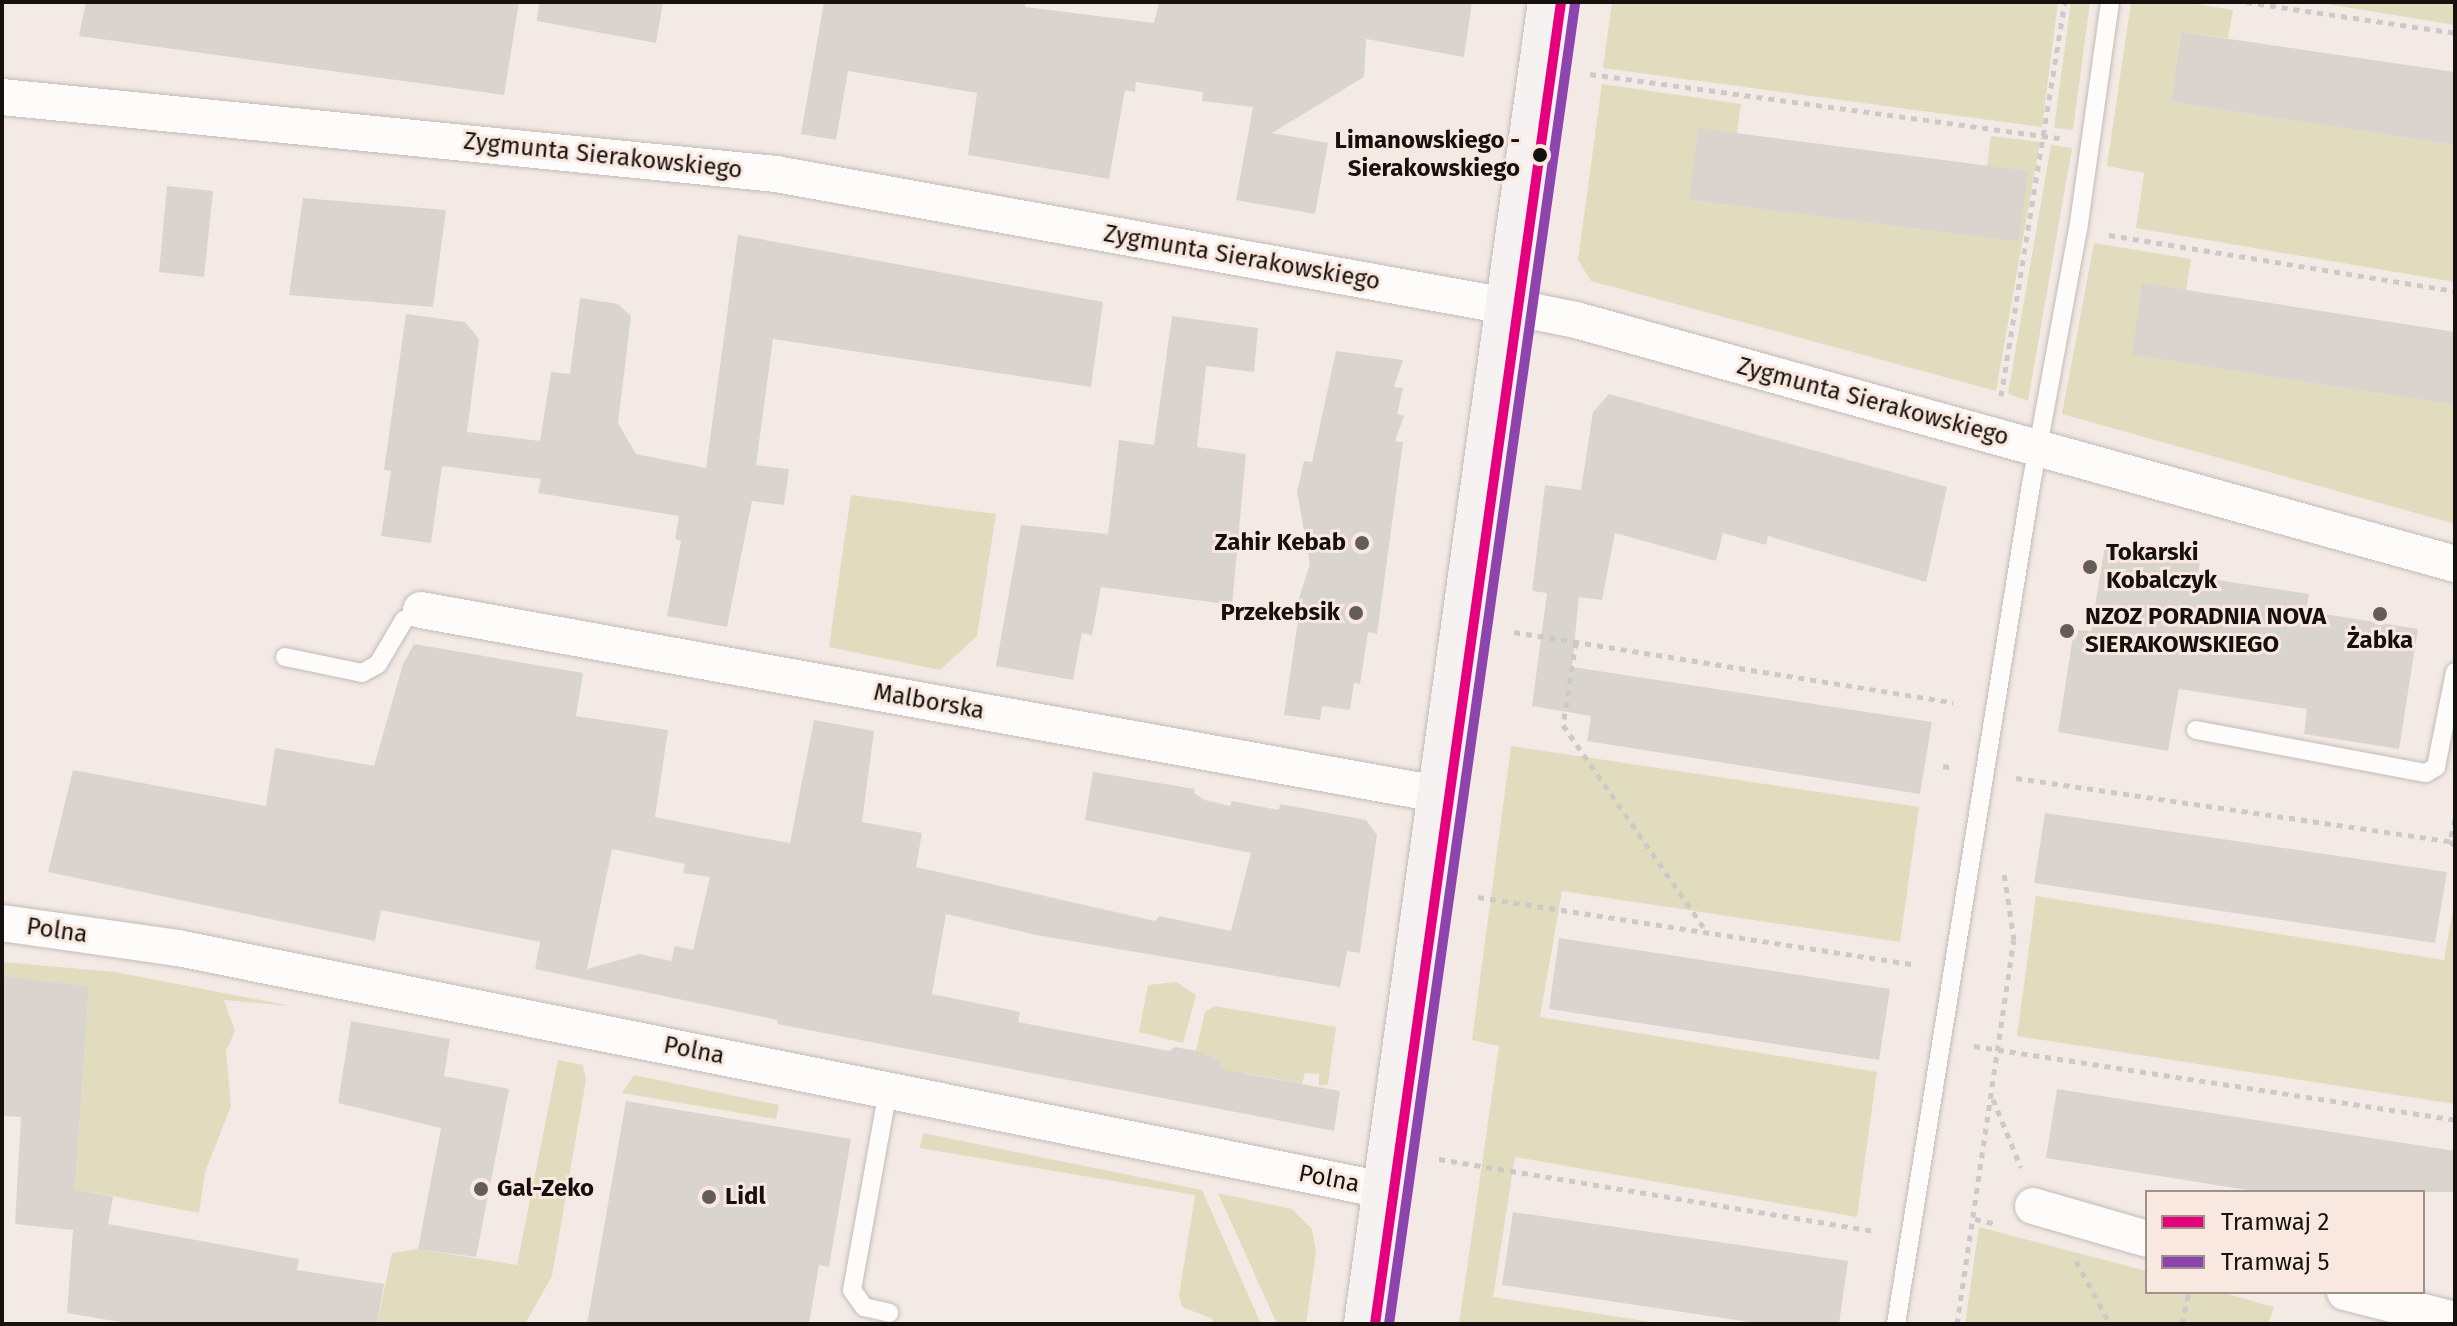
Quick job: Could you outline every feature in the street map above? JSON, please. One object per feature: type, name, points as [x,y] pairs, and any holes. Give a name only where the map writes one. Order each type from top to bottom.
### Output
[{"type":"street","points":[[1366,1324],[1550,2]]},
{"type":"street","name":"Zygmunta Sierakowskiego","points":[[2,97],[776,174],[1507,306],[1576,320],[2455,564]]},
{"type":"street","name":"Malborska","points":[[421,610],[1438,794]]},
{"type":"street","name":"Polna","points":[[2,923],[178,948],[1384,1190]]},
{"type":"street","points":[[2033,1206],[2145,1238]]},
{"type":"street","points":[[2353,1294],[2455,1320]]},
{"type":"lane","points":[[1896,1324],[2038,447],[2078,230],[2110,2]]},
{"type":"lane","points":[[285,657],[362,673],[378,664],[404,620],[421,610]]},
{"type":"lane","points":[[2196,730],[2426,773],[2436,767],[2455,672]]},
{"type":"lane","points":[[888,1090],[852,1290],[864,1307],[889,1313]]},
{"type":"path","points":[[1995,436],[2047,136],[2065,2]]},
{"type":"path","points":[[2246,2],[2455,33]]},
{"type":"path","points":[[1590,74],[2090,142]]},
{"type":"path","points":[[2078,230],[2455,291]]},
{"type":"path","points":[[1514,632],[1953,702]]},
{"type":"path","points":[[1576,642],[1563,725],[1707,932]]},
{"type":"path","points":[[1943,766],[2453,844],[2455,819]]},
{"type":"path","points":[[1957,1324],[2014,940],[2004,868]]},
{"type":"path","points":[[1478,897],[1913,964]]},
{"type":"path","points":[[1942,1041],[2455,1120]]},
{"type":"path","points":[[1992,1096],[2033,1206]]},
{"type":"path","points":[[1439,1159],[1873,1231]]},
{"type":"path","points":[[2182,1324],[2189,1294]]},
{"type":"shaded area","points":[[1612,2],[2058,2],[2042,127],[1603,68]]},
{"type":"shaded area","points":[[2071,2],[2090,2],[2073,130],[2054,128]]},
{"type":"shaded area","points":[[2131,2],[2184,2],[2233,10],[2228,38],[2181,32],[2171,102],[2455,145],[2455,282],[2136,228],[2144,173],[2107,166]]},
{"type":"shaded area","points":[[2315,2],[2455,2],[2455,25]]},
{"type":"shaded area","points":[[1602,84],[1741,104],[1737,133],[1698,129],[1690,200],[2019,242],[1987,166],[1991,136],[2040,142],[1996,391],[1591,281],[1578,260]]},
{"type":"shaded area","points":[[2051,145],[2072,148],[2028,401],[2008,394]]},
{"type":"shaded area","points":[[2094,243],[2191,259],[2186,290],[2132,355],[2455,405],[2455,524],[2062,414]]},
{"type":"shaded area","points":[[851,495],[996,514],[977,636],[940,670],[829,647]]},
{"type":"shaded area","points":[[1511,746],[1919,807],[1900,942],[1562,891],[1540,1017],[1877,1072],[1857,1217],[1515,1157],[1493,1297],[1664,1324],[1459,1324],[1499,1046],[1472,1040]]},
{"type":"shaded area","points":[[2036,896],[2444,960],[2455,898],[2455,1104],[2017,1036]]},
{"type":"shaded area","points":[[2,962],[115,972],[291,1006],[224,1000],[235,1031],[226,1051],[231,1106],[205,1172],[199,1213],[75,1189],[89,986],[2,976]]},
{"type":"shaded area","points":[[1176,982],[1196,995],[1183,1043],[1139,1032],[1148,985]]},
{"type":"shaded area","points":[[1215,1006],[1336,1027],[1328,1084],[1319,1086],[1319,1074],[1305,1073],[1302,1084],[1245,1073],[1234,1083],[1196,1051],[1205,1012]]},
{"type":"shaded area","points":[[558,1060],[583,1065],[586,1080],[552,1276],[525,1324],[377,1324],[392,1253],[418,1249],[517,1265]]},
{"type":"shaded area","points":[[634,1075],[779,1105],[776,1119],[622,1093]]},
{"type":"shaded area","points":[[923,1133],[1202,1190],[1261,1324],[1212,1324],[1213,1319],[1182,1307],[1179,1295],[1195,1195],[920,1148]]},
{"type":"shaded area","points":[[1218,1193],[1292,1209],[1312,1229],[1316,1252],[1306,1324],[1277,1324]]},
{"type":"shaded area","points":[[1979,1227],[2145,1270],[2145,1294],[2227,1294],[2274,1307],[2268,1324],[1965,1324]]},
{"type":"building","points":[[86,2],[519,2],[504,95],[79,36]]},
{"type":"building","points":[[539,2],[663,2],[656,43],[537,21]]},
{"type":"building","points":[[824,2],[1026,2],[1025,7],[1154,23],[1159,2],[1472,2],[1464,57],[1366,39],[1364,77],[1272,133],[1328,143],[1315,214],[1236,200],[1253,107],[1202,101],[1203,92],[1136,82],[1135,92],[1125,90],[1109,179],[968,155],[977,93],[848,71],[836,140],[801,134]]},
{"type":"building","points":[[2181,32],[2455,72],[2455,145],[2171,102]]},
{"type":"building","points":[[1698,128],[2028,171],[2019,242],[1689,200]]},
{"type":"building","points":[[167,186],[213,191],[204,277],[159,272]]},
{"type":"building","points":[[303,198],[446,210],[433,307],[289,295]]},
{"type":"building","points":[[738,235],[1103,302],[1091,387],[773,339],[756,465],[789,469],[784,505],[752,501],[727,627],[667,616],[681,541],[675,539],[679,516],[538,493],[541,479],[442,466],[431,543],[381,536],[391,471],[384,470],[406,314],[465,322],[479,339],[467,432],[540,441],[551,372],[570,374],[580,298],[618,304],[631,316],[618,423],[636,454],[706,468]]},
{"type":"building","points":[[2142,283],[2455,332],[2455,405],[2132,355]]},
{"type":"building","points":[[1172,316],[1258,328],[1254,372],[1206,366],[1197,447],[1246,454],[1232,605],[1101,587],[1092,635],[1082,633],[1073,680],[996,666],[1021,525],[1108,534],[1119,440],[1154,445]]},
{"type":"building","points":[[1336,351],[1403,360],[1394,387],[1403,388],[1397,414],[1404,416],[1395,441],[1403,442],[1377,634],[1368,632],[1360,684],[1354,683],[1350,710],[1322,706],[1320,720],[1284,715],[1299,614],[1294,613],[1310,564],[1297,492],[1304,461],[1312,462]]},
{"type":"building","points":[[1609,394],[1947,487],[1926,582],[1768,536],[1766,545],[1723,533],[1716,561],[1615,533],[1602,600],[1579,597],[1572,667],[1932,722],[1920,794],[1587,741],[1591,716],[1532,706],[1547,593],[1532,591],[1545,485],[1581,490],[1593,412]]},
{"type":"building","points":[[2105,545],[2200,561],[2198,577],[2309,594],[2306,611],[2418,629],[2399,749],[2304,734],[2307,709],[2179,689],[2168,751],[2058,732],[2074,630],[2091,631]]},
{"type":"building","points":[[414,644],[583,673],[576,716],[668,730],[655,817],[790,843],[814,720],[874,731],[862,822],[922,833],[916,867],[1155,921],[1159,916],[1231,931],[1251,853],[1085,820],[1093,772],[1195,789],[1194,793],[1205,800],[1230,806],[1232,801],[1279,810],[1280,804],[1366,820],[1377,835],[1360,953],[1347,951],[1340,987],[1036,935],[946,914],[932,994],[1020,1012],[1018,1022],[1169,1051],[1175,1047],[1197,1051],[1218,1060],[1225,1070],[1340,1091],[1334,1131],[777,1024],[778,1020],[535,969],[540,942],[381,910],[375,941],[48,872],[73,770],[266,806],[275,748],[374,766],[403,664]],"holes":[[[612,849],[685,864],[683,873],[710,877],[693,950],[675,946],[671,961],[640,954],[587,969]]]},
{"type":"building","points":[[2045,813],[2447,872],[2435,943],[2034,883]]},
{"type":"building","points":[[1559,938],[1890,989],[1879,1060],[1549,1009]]},
{"type":"building","points":[[2,976],[89,986],[75,1189],[113,1197],[108,1224],[299,1259],[297,1270],[384,1284],[377,1324],[132,1324],[67,1313],[73,1230],[15,1224],[21,1117],[2,1116]]},
{"type":"building","points":[[351,1021],[450,1039],[444,1076],[509,1089],[476,1257],[418,1249],[441,1128],[338,1103]]},
{"type":"building","points":[[2057,1089],[2455,1151],[2455,1192],[2247,1190],[2046,1158]]},
{"type":"building","name":"Lidl","points":[[626,1101],[851,1139],[829,1267],[819,1265],[809,1324],[587,1324]]},
{"type":"building","points":[[1513,1212],[1848,1261],[1839,1324],[1763,1324],[1502,1285]]},
{"type":"tram line","name":"2","points":[[1375,1324],[1561,2]]},
{"type":"tram line","name":"5","points":[[1389,1324],[1575,4]]},
{"type":"place","name":"Limanowskiego - Sierakowskiego","points":[[1540,155]]},
{"type":"place","name":"Zahir Kebab","points":[[1362,543]]},
{"type":"place","name":"Tokarski Kobalczyk","points":[[2090,567]]},
{"type":"place","name":"Przekebsik","points":[[1356,613]]},
{"type":"place","name":"Żabka","points":[[2380,614]]},
{"type":"place","name":"NZOZ PORADNIA NOVA SIERAKOWSKIEGO","points":[[2067,631]]},
{"type":"place","name":"Gal-Zeko","points":[[481,1189]]},
{"type":"place","name":"Lidl","points":[[709,1197]]}]
